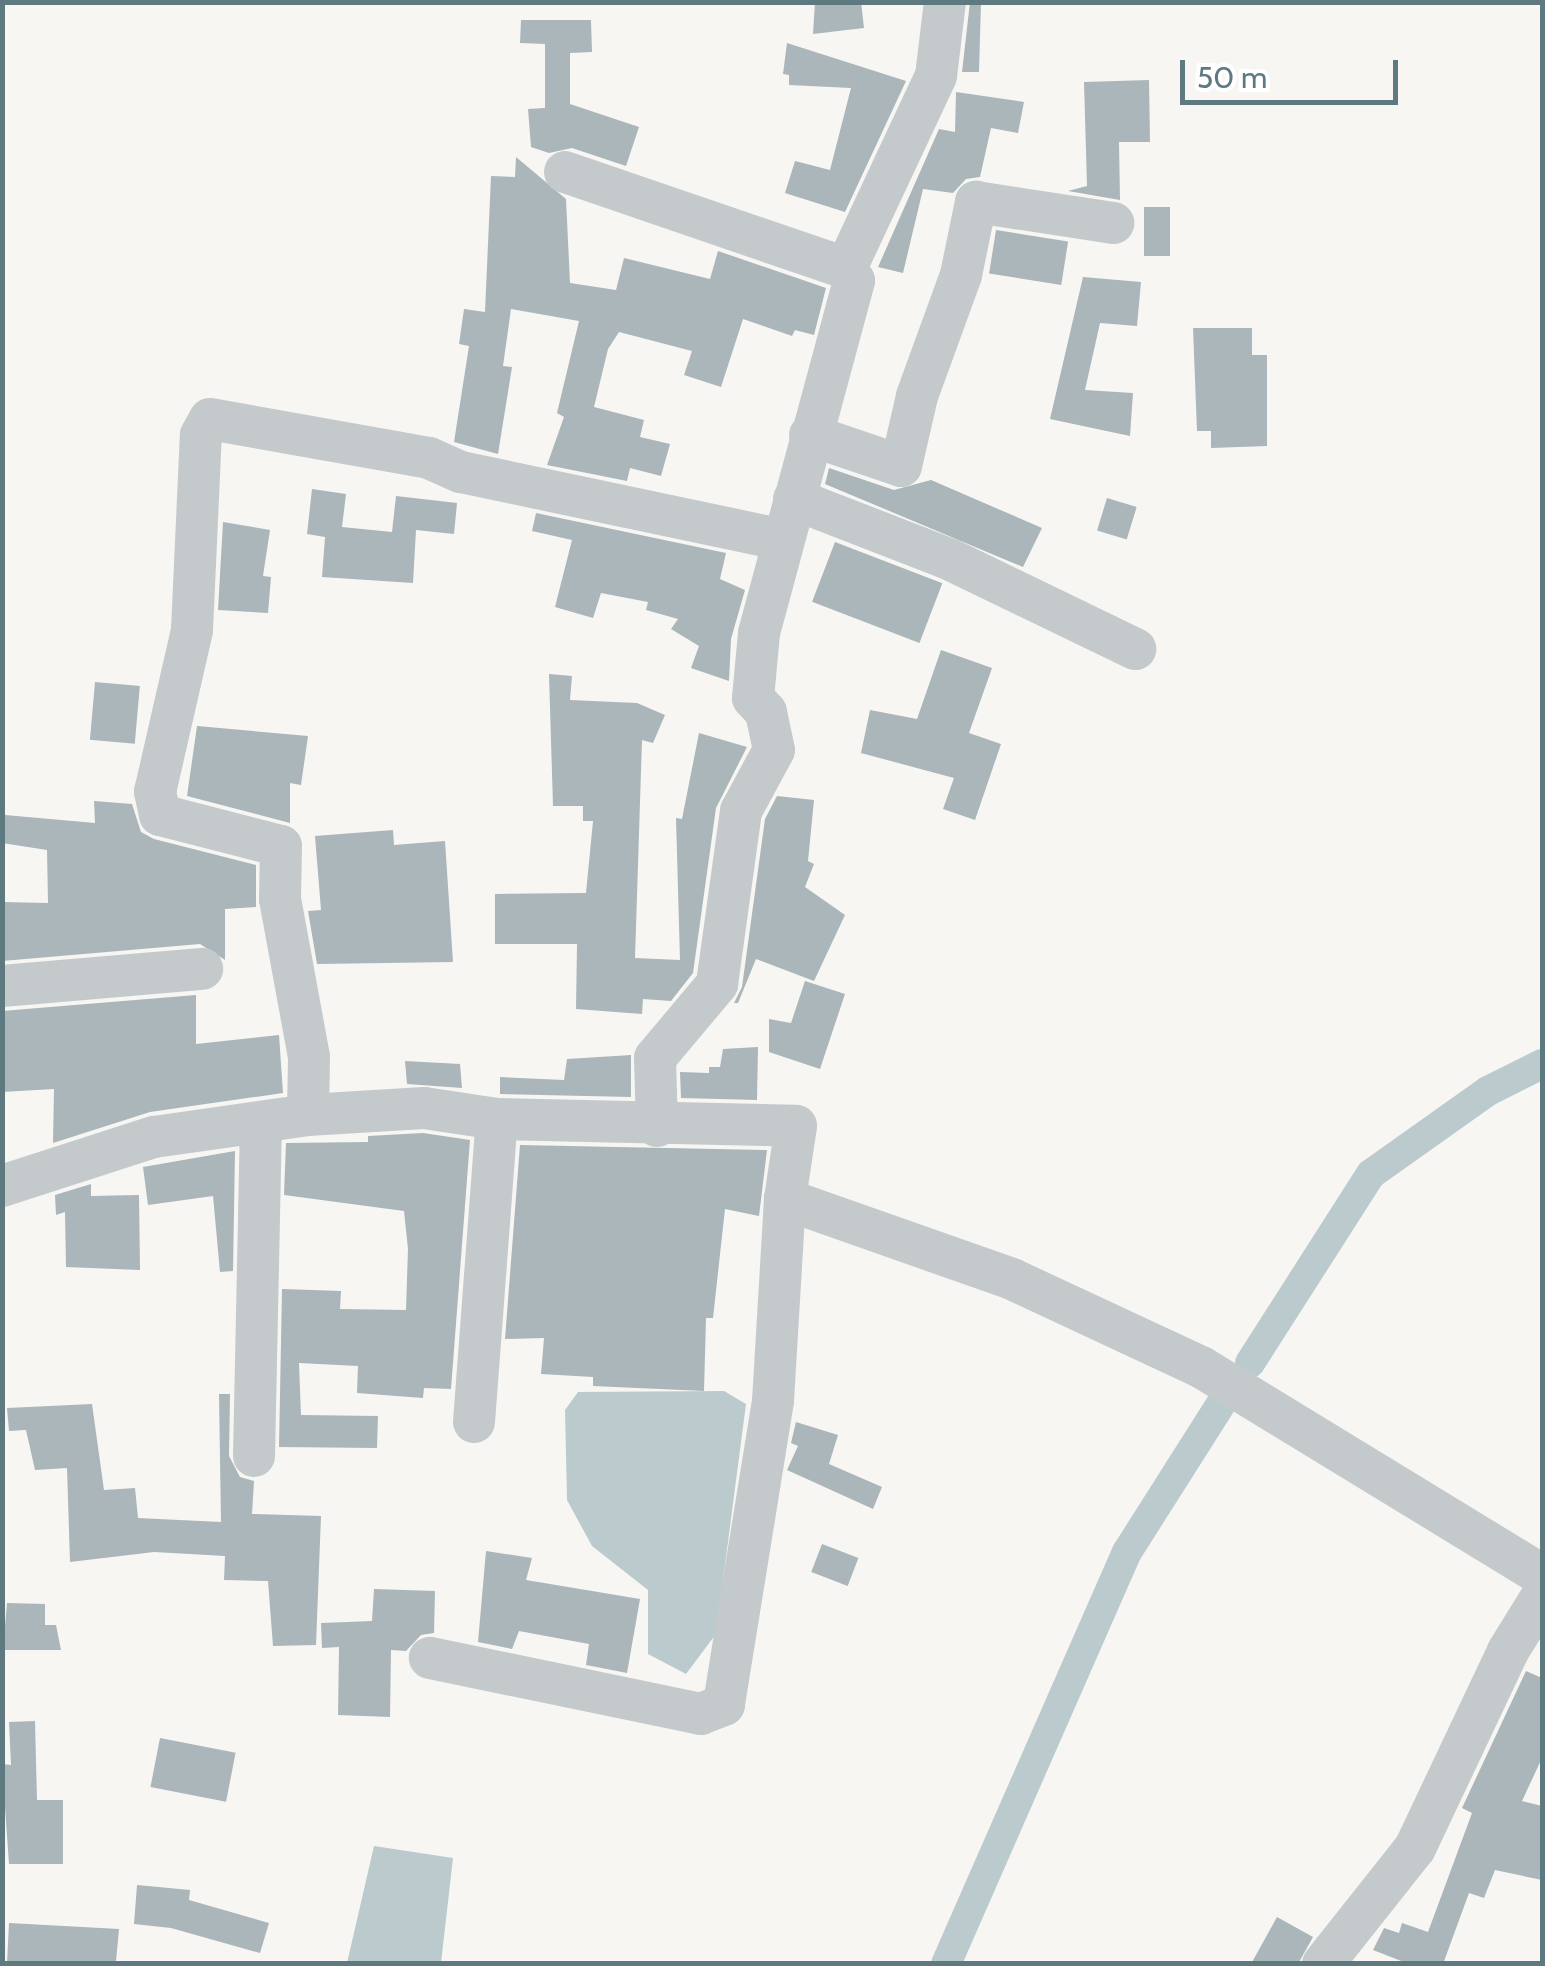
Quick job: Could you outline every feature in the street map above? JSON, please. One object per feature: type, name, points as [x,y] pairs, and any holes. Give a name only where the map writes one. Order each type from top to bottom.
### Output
[{"type":"street","points":[[846,268],[936,76],[946,2]]},
{"type":"street","points":[[565,172],[846,268],[854,281],[759,633],[752,698],[766,712],[774,750],[742,811],[716,984],[655,1058],[656,1126]]},
{"type":"street","points":[[810,435],[901,466],[917,396],[961,275],[976,202],[1113,223]]},
{"type":"street","points":[[308,1115],[308,1057],[280,899],[282,846],[160,815],[155,792],[192,630],[202,435],[210,419],[429,458],[461,472],[783,540]]},
{"type":"street","points":[[794,498],[949,559],[1135,649]]},
{"type":"street","points":[[2,986],[202,969]]},
{"type":"street","points":[[2,1186],[154,1138],[308,1115],[424,1108],[497,1118],[656,1126],[796,1126],[785,1200],[773,1401],[724,1705],[702,1714],[430,1658]]},
{"type":"street","points":[[474,1422],[497,1118]]},
{"type":"street","points":[[254,1456],[261,1122]]},
{"type":"street","points":[[785,1200],[1012,1279],[1201,1367],[1542,1575]]},
{"type":"street","points":[[1323,1964],[1416,1848],[1508,1652],[1542,1596]]},
{"type":"shaded area","points":[[724,1391],[746,1404],[716,1634],[686,1674],[648,1654],[648,1590],[592,1546],[567,1500],[565,1410],[578,1392]]},
{"type":"shaded area","points":[[374,1846],[453,1858],[441,1963],[347,1963]]},
{"type":"building","points":[[815,2],[861,2],[864,28],[813,34]]},
{"type":"building","points":[[970,2],[981,2],[979,72],[962,72]]},
{"type":"building","points":[[521,20],[591,20],[592,52],[570,53],[570,104],[639,127],[626,166],[572,148],[549,153],[531,147],[528,109],[545,108],[545,44],[520,43]]},
{"type":"building","points":[[787,43],[906,81],[845,212],[785,193],[795,161],[830,170],[851,88],[789,85],[789,75],[783,74]]},
{"type":"building","points":[[1149,80],[1150,142],[1119,142],[1120,200],[1068,191],[1087,186],[1084,82]]},
{"type":"building","points":[[956,92],[1024,102],[1018,133],[991,128],[980,177],[966,179],[953,193],[923,189],[903,273],[878,267],[939,129],[955,132]]},
{"type":"building","points":[[516,157],[566,199],[570,283],[616,290],[624,258],[710,279],[718,251],[826,288],[814,335],[795,330],[792,336],[743,319],[721,387],[684,375],[692,351],[619,332],[608,349],[594,407],[644,420],[640,437],[670,444],[661,476],[630,468],[627,481],[547,465],[564,417],[557,413],[579,321],[511,309],[503,366],[512,367],[498,454],[454,442],[469,346],[459,344],[464,309],[485,312],[491,176],[515,177]]},
{"type":"building","points":[[1144,207],[1170,207],[1170,256],[1144,256]]},
{"type":"building","points":[[996,230],[1068,241],[1061,285],[989,273]]},
{"type":"building","points":[[1083,277],[1141,282],[1137,326],[1100,323],[1085,390],[1133,393],[1130,436],[1050,419]]},
{"type":"building","points":[[1193,328],[1252,328],[1252,355],[1267,355],[1267,446],[1211,448],[1211,431],[1197,431]]},
{"type":"building","points":[[829,468],[894,490],[931,480],[1042,528],[1023,567],[825,484]]},
{"type":"building","points":[[312,489],[346,494],[342,527],[392,532],[396,496],[457,503],[454,534],[416,530],[413,583],[322,577],[325,537],[307,534]]},
{"type":"building","points":[[1107,498],[1137,507],[1127,540],[1097,531]]},
{"type":"building","points":[[536,513],[726,553],[720,579],[745,590],[731,639],[729,681],[691,668],[699,646],[671,629],[678,619],[646,610],[648,602],[601,593],[593,618],[555,607],[572,540],[532,531]]},
{"type":"building","points":[[223,522],[270,530],[263,576],[271,577],[268,613],[218,610]]},
{"type":"building","points":[[835,542],[942,583],[919,643],[812,602]]},
{"type":"building","points":[[941,650],[992,668],[969,733],[1001,744],[975,820],[943,809],[954,778],[861,753],[870,710],[917,719]]},
{"type":"building","points":[[549,674],[572,676],[570,700],[637,703],[665,715],[653,743],[642,740],[635,958],[680,960],[676,818],[682,819],[699,733],[747,747],[716,808],[693,973],[671,1001],[643,999],[642,1014],[576,1009],[577,944],[495,944],[495,894],[586,893],[593,821],[583,821],[583,806],[553,806]]},
{"type":"building","points":[[95,682],[140,686],[135,744],[90,740]]},
{"type":"building","points":[[197,726],[308,736],[301,785],[290,783],[290,823],[187,796]]},
{"type":"building","points":[[777,796],[814,800],[808,861],[814,864],[805,887],[845,915],[814,981],[756,959],[738,1003],[734,1003],[742,987],[765,819]]},
{"type":"building","points":[[94,801],[132,804],[141,832],[154,839],[256,865],[256,907],[225,909],[225,960],[200,944],[2,961],[2,902],[48,903],[47,850],[2,843],[5,815],[95,823]]},
{"type":"building","points":[[393,830],[394,845],[445,841],[453,962],[317,964],[308,911],[321,910],[315,836]]},
{"type":"building","points":[[805,981],[845,994],[820,1069],[769,1052],[769,1019],[791,1023]]},
{"type":"building","points":[[196,995],[196,1044],[279,1035],[283,1093],[150,1112],[53,1143],[54,1089],[2,1092],[2,1011]]},
{"type":"building","points":[[758,1047],[757,1100],[681,1098],[680,1072],[709,1073],[709,1067],[720,1067],[723,1049]]},
{"type":"building","points":[[631,1055],[631,1097],[500,1094],[500,1077],[564,1080],[567,1059]]},
{"type":"building","points":[[405,1061],[460,1064],[462,1088],[407,1084]]},
{"type":"building","points":[[423,1133],[470,1140],[451,1389],[424,1388],[423,1398],[357,1393],[358,1366],[299,1363],[301,1415],[378,1416],[377,1448],[279,1447],[282,1289],[341,1291],[340,1309],[406,1310],[408,1249],[404,1211],[284,1195],[286,1143],[368,1142],[368,1136]]},
{"type":"building","points":[[520,1145],[767,1150],[759,1216],[725,1209],[713,1318],[706,1318],[704,1391],[593,1386],[593,1377],[541,1374],[544,1338],[505,1339]]},
{"type":"building","points":[[235,1151],[233,1271],[220,1272],[213,1196],[148,1205],[143,1167]]},
{"type":"building","points":[[91,1184],[91,1196],[139,1195],[140,1270],[66,1267],[65,1212],[56,1215],[55,1195]]},
{"type":"building","points":[[219,1394],[230,1394],[229,1456],[240,1477],[254,1481],[252,1514],[321,1516],[316,1645],[273,1646],[268,1581],[224,1580],[225,1556],[154,1552],[70,1562],[67,1468],[35,1470],[26,1430],[9,1431],[7,1408],[92,1404],[104,1490],[135,1488],[138,1518],[221,1522]]},
{"type":"building","points":[[796,1422],[838,1435],[829,1464],[882,1487],[873,1509],[787,1470],[798,1446],[791,1443]]},
{"type":"building","points":[[822,1544],[858,1558],[848,1586],[811,1572]]},
{"type":"building","points":[[486,1551],[532,1558],[526,1580],[640,1599],[627,1673],[586,1665],[589,1644],[519,1631],[512,1649],[478,1642]]},
{"type":"building","points":[[374,1589],[435,1591],[434,1633],[421,1635],[406,1651],[391,1650],[390,1717],[338,1715],[339,1647],[322,1648],[321,1623],[372,1621]]},
{"type":"building","points":[[7,1603],[45,1604],[45,1625],[56,1625],[61,1650],[3,1650]]},
{"type":"building","points":[[1526,1671],[1542,1678],[1542,1758],[1522,1801],[1542,1806],[1542,1880],[1495,1870],[1484,1898],[1469,1893],[1443,1964],[1409,1964],[1373,1950],[1384,1928],[1399,1933],[1402,1923],[1428,1932],[1472,1813],[1462,1808]]},
{"type":"building","points":[[35,1721],[37,1800],[63,1800],[63,1864],[9,1864],[2,1764],[11,1765],[9,1722]]},
{"type":"building","points":[[160,1738],[236,1753],[226,1802],[150,1787]]},
{"type":"building","points":[[137,1885],[190,1890],[189,1900],[269,1923],[260,1953],[171,1928],[134,1924]]},
{"type":"building","points":[[1277,1917],[1313,1937],[1298,1964],[1251,1964]]},
{"type":"building","points":[[9,1923],[119,1929],[116,1961],[7,1964]]},
{"type":"waterway","points":[[1250,1363],[1371,1174],[1488,1091],[1542,1064]]},
{"type":"waterway","points":[[946,1964],[1127,1552],[1228,1393]]}]
